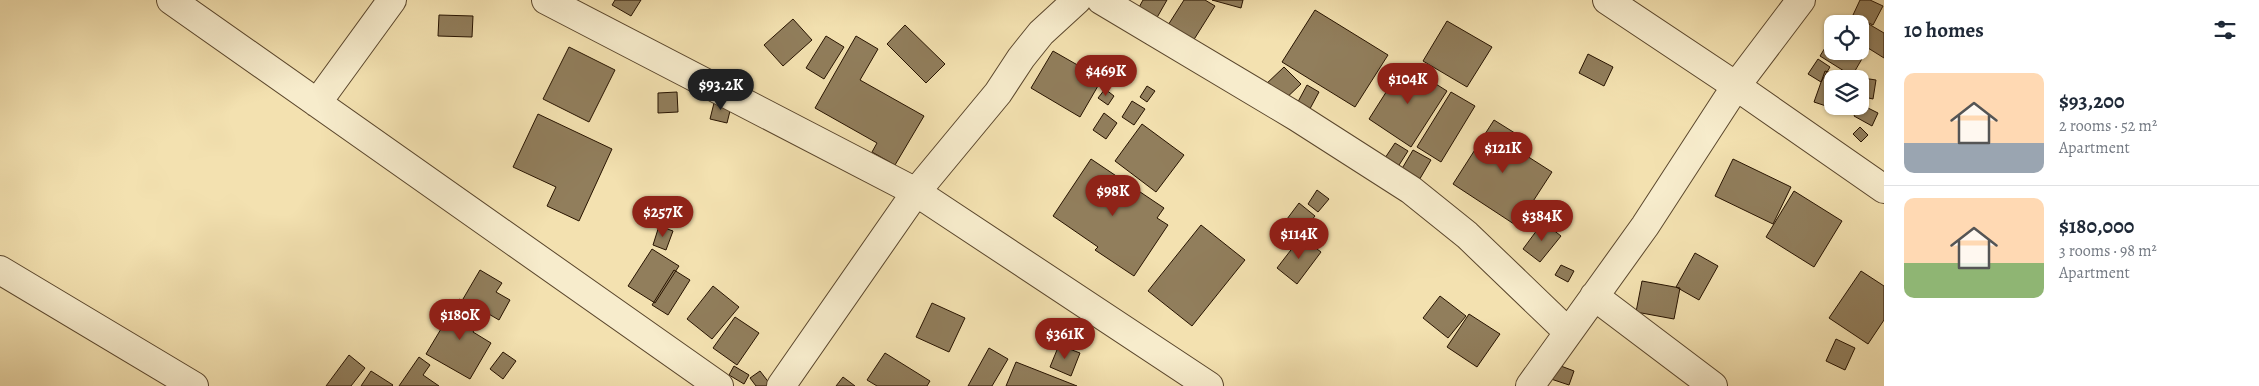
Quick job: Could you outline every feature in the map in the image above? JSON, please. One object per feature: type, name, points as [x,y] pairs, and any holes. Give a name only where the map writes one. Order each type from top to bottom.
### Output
[{"type":"street","points":[[171,0],[719,386]]},
{"type":"street","points":[[317,102],[392,0]]},
{"type":"street","points":[[546,0],[916,192],[1209,386]]},
{"type":"street","points":[[781,386],[916,192],[998,93],[1021,58],[1041,33],[1077,0]]},
{"type":"street","points":[[1101,0],[1297,117],[1411,190],[1467,235],[1568,332]]},
{"type":"street","points":[[1607,0],[1884,188]]},
{"type":"street","points":[[1530,386],[1644,226],[1736,86],[1801,0]]},
{"type":"street","points":[[0,270],[194,386]]},
{"type":"street","points":[[1594,296],[1713,386]]},
{"type":"building","points":[[615,0],[641,0],[631,16],[612,5]]},
{"type":"building","points":[[1143,0],[1167,0],[1155,21],[1137,11]]},
{"type":"building","points":[[1184,0],[1205,0],[1215,6],[1188,49],[1163,33]]},
{"type":"building","points":[[1212,0],[1243,0],[1241,8]]},
{"type":"building","points":[[1860,0],[1870,0],[1883,6],[1873,25],[1869,23],[1869,15],[1853,15]]},
{"type":"building","points":[[1315,10],[1388,55],[1355,107],[1282,62]]},
{"type":"building","points":[[439,15],[473,16],[472,37],[438,36]]},
{"type":"building","points":[[793,19],[812,40],[783,66],[764,45]]},
{"type":"building","points":[[1447,21],[1492,47],[1467,87],[1423,61]]},
{"type":"building","points":[[1869,24],[1884,33],[1884,58],[1869,49]]},
{"type":"building","points":[[905,25],[945,64],[926,83],[887,44]]},
{"type":"building","points":[[826,36],[844,47],[824,79],[806,68]]},
{"type":"building","points":[[856,36],[878,49],[860,80],[924,116],[895,165],[872,152],[877,143],[815,108]]},
{"type":"building","points":[[569,47],[615,70],[589,122],[543,99]]},
{"type":"building","points":[[1824,49],[1824,58],[1820,56]]},
{"type":"building","points":[[1053,51],[1102,79],[1080,117],[1031,88]]},
{"type":"building","points":[[1588,54],[1613,67],[1604,86],[1579,73]]},
{"type":"building","points":[[1818,59],[1830,67],[1828,70],[1824,70],[1824,77],[1821,82],[1808,74]]},
{"type":"building","points":[[1826,60],[1861,60],[1855,70],[1842,70]]},
{"type":"building","points":[[1404,64],[1447,91],[1411,147],[1369,119]]},
{"type":"building","points":[[1284,67],[1301,84],[1281,103],[1264,86]]},
{"type":"building","points":[[1824,74],[1824,105],[1814,102]]},
{"type":"building","points":[[1869,79],[1876,80],[1873,99],[1869,98]]},
{"type":"building","points":[[1307,85],[1319,92],[1305,118],[1293,111]]},
{"type":"building","points":[[1147,86],[1155,91],[1147,102],[1140,97]]},
{"type":"building","points":[[1105,89],[1114,96],[1108,105],[1098,98]]},
{"type":"building","points":[[677,92],[678,112],[658,113],[658,93]]},
{"type":"building","points":[[1451,92],[1475,106],[1441,162],[1417,147]]},
{"type":"building","points":[[715,99],[732,103],[727,123],[710,119]]},
{"type":"building","points":[[1132,101],[1145,109],[1134,125],[1122,117]]},
{"type":"building","points":[[1869,108],[1878,113],[1872,126],[1854,116],[1869,115]]},
{"type":"building","points":[[1104,113],[1117,123],[1106,139],[1093,130]]},
{"type":"building","points":[[538,114],[612,149],[579,221],[547,206],[556,187],[513,167]]},
{"type":"building","points":[[1494,120],[1526,140],[1519,151],[1552,172],[1517,226],[1453,184]]},
{"type":"building","points":[[1142,124],[1184,155],[1156,192],[1115,161]]},
{"type":"building","points":[[1860,127],[1868,135],[1861,142],[1853,134]]},
{"type":"building","points":[[1395,143],[1408,151],[1394,173],[1381,164]]},
{"type":"building","points":[[1413,150],[1431,160],[1415,187],[1397,177]]},
{"type":"building","points":[[1091,159],[1164,208],[1157,218],[1168,225],[1134,276],[1095,250],[1098,247],[1053,216]]},
{"type":"building","points":[[1733,159],[1791,187],[1773,224],[1715,196]]},
{"type":"building","points":[[1317,190],[1329,199],[1318,212],[1308,204]]},
{"type":"building","points":[[1794,191],[1842,221],[1814,267],[1766,237]]},
{"type":"building","points":[[1299,203],[1315,216],[1293,243],[1278,231]]},
{"type":"building","points":[[1543,222],[1561,236],[1540,262],[1523,249]]},
{"type":"building","points":[[1201,225],[1245,260],[1192,326],[1148,291]]},
{"type":"building","points":[[659,226],[673,231],[666,250],[653,245]]},
{"type":"building","points":[[1301,237],[1321,252],[1297,284],[1277,268]]},
{"type":"building","points":[[652,249],[679,266],[655,303],[628,286]]},
{"type":"building","points":[[1695,253],[1718,266],[1699,300],[1676,287]]},
{"type":"building","points":[[1561,265],[1574,271],[1568,282],[1555,275]]},
{"type":"building","points":[[480,270],[502,283],[496,292],[510,300],[499,320],[463,299]]},
{"type":"building","points":[[674,270],[690,280],[668,315],[652,305]]},
{"type":"building","points":[[1861,271],[1884,286],[1884,320],[1868,344],[1829,318]]},
{"type":"building","points":[[1642,281],[1680,288],[1674,319],[1636,312]]},
{"type":"building","points":[[713,286],[739,307],[712,339],[687,319]]},
{"type":"building","points":[[1440,296],[1466,316],[1448,338],[1423,318]]},
{"type":"building","points":[[459,299],[484,314],[473,332],[491,343],[470,379],[426,354]]},
{"type":"building","points":[[932,303],[965,318],[949,352],[916,337]]},
{"type":"building","points":[[1469,314],[1500,334],[1477,367],[1447,347]]},
{"type":"building","points":[[735,317],[759,333],[737,365],[713,348]]},
{"type":"building","points":[[1836,339],[1855,348],[1845,370],[1826,361]]},
{"type":"building","points":[[1059,345],[1080,353],[1071,376],[1050,367]]},
{"type":"building","points":[[989,348],[1008,359],[992,386],[968,386]]},
{"type":"building","points":[[503,352],[516,361],[503,379],[490,369]]},
{"type":"building","points":[[885,353],[930,381],[927,386],[877,386],[867,380]]},
{"type":"building","points":[[349,355],[365,368],[351,386],[326,386]]},
{"type":"building","points":[[419,357],[430,365],[423,375],[439,386],[399,386]]},
{"type":"building","points":[[1016,362],[1077,386],[1006,386]]},
{"type":"building","points":[[1553,363],[1574,371],[1569,385],[1548,378]]},
{"type":"building","points":[[734,366],[749,375],[744,384],[729,375]]},
{"type":"building","points":[[371,371],[393,385],[361,386]]},
{"type":"building","points":[[760,371],[770,384],[767,386],[756,386],[750,378]]},
{"type":"building","points":[[843,377],[855,386],[836,386]]}]
